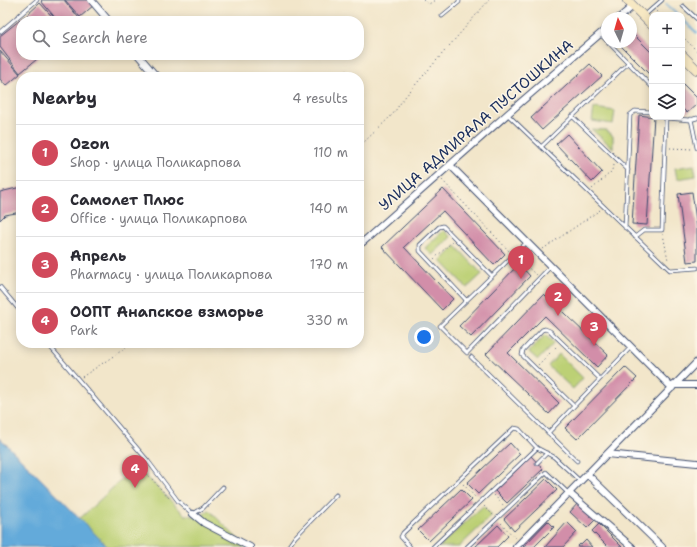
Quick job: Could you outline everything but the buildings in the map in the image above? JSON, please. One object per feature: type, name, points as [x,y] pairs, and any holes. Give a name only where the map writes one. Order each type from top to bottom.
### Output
[{"type":"street","points":[[91,0],[105,16]]},
{"type":"street","points":[[623,12],[630,3],[649,22]]},
{"type":"street","name":"УЛИЦА АДМИРАЛА ПУСТОШКИНА","points":[[364,241],[507,114],[600,34]]},
{"type":"street","points":[[685,58],[697,70]]},
{"type":"street","points":[[142,60],[153,72]]},
{"type":"street","points":[[450,165],[673,387],[697,385]]},
{"type":"street","points":[[518,545],[697,362]]},
{"type":"street","points":[[607,454],[697,463]]},
{"type":"street","points":[[587,474],[662,547]]},
{"type":"street","points":[[568,493],[632,547]]},
{"type":"street","points":[[193,514],[204,523],[250,547]]},
{"type":"lane","points":[[18,16],[37,0]]},
{"type":"lane","points":[[442,16],[459,2],[459,0]]},
{"type":"lane","points":[[643,16],[662,0]]},
{"type":"lane","points":[[683,6],[697,19]]},
{"type":"lane","points":[[0,32],[16,18]]},
{"type":"lane","points":[[613,48],[649,84]]},
{"type":"lane","points":[[541,147],[628,63]]},
{"type":"lane","points":[[625,228],[631,113],[649,112]]},
{"type":"lane","points":[[507,114],[670,270],[697,268]]},
{"type":"lane","points":[[572,116],[628,170]]},
{"type":"lane","points":[[685,118],[697,118]]},
{"type":"lane","points":[[691,119],[697,149]]},
{"type":"lane","points":[[635,237],[644,230],[662,230],[665,120]]},
{"type":"lane","points":[[466,300],[420,251],[420,245],[441,226],[446,227],[492,276]]},
{"type":"lane","points":[[527,242],[440,326],[467,353],[551,266]]},
{"type":"lane","points":[[0,287],[16,306]]},
{"type":"lane","points":[[574,406],[523,357],[522,352],[537,335],[545,329],[548,329],[600,378]]},
{"type":"lane","points":[[548,433],[631,346]]},
{"type":"lane","points":[[51,348],[148,462],[178,501],[193,514],[203,508],[223,488]]},
{"type":"lane","points":[[471,357],[577,461]]},
{"type":"lane","points":[[410,547],[401,537],[403,533],[514,428],[519,429],[537,448],[554,457],[580,481]]},
{"type":"lane","points":[[433,547],[537,448]]},
{"type":"lane","points":[[537,463],[547,454]]},
{"type":"lane","points":[[467,547],[546,472],[568,493]]},
{"type":"lane","points":[[288,547],[294,537],[336,495]]},
{"type":"path","points":[[423,0],[429,4],[434,0]]},
{"type":"path","points":[[364,142],[393,114],[404,98],[489,0]]},
{"type":"path","points":[[685,39],[697,51]]},
{"type":"path","points":[[665,148],[697,149]]},
{"type":"path","points":[[588,192],[611,172],[617,159]]},
{"type":"path","points":[[438,175],[514,255],[540,278]]},
{"type":"path","points":[[538,253],[603,207]]},
{"type":"path","points":[[662,230],[670,270]]},
{"type":"path","points":[[431,262],[456,238]]},
{"type":"path","points":[[535,368],[561,341]]},
{"type":"path","points":[[78,380],[126,348]]},
{"type":"path","points":[[458,480],[497,519],[518,545]]},
{"type":"path","points":[[490,492],[507,509]]},
{"type":"green space","points":[[594,108],[615,111],[613,124],[592,121]]},
{"type":"green space","points":[[591,129],[606,130],[613,136],[613,148]]},
{"type":"green space","points":[[694,165],[696,176],[677,179],[675,168]]},
{"type":"green space","points":[[444,230],[451,237],[432,255],[425,248]]},
{"type":"green space","points":[[456,246],[482,274],[467,288],[441,261]]},
{"type":"green space","points":[[545,335],[554,343],[538,360],[529,352]]},
{"type":"green space","points":[[559,354],[583,378],[573,389],[548,366]]},
{"type":"green space","points":[[136,466],[185,515],[200,517],[209,510],[246,547],[98,547],[74,524]]},
{"type":"green space","points":[[483,506],[492,515],[459,547],[439,547]]},
{"type":"water","points":[[0,438],[108,547],[0,547]]},
{"type":"waterway","points":[[666,4],[675,12]]},
{"type":"waterway","points":[[685,22],[697,33]]},
{"type":"place","name":"Ozon","points":[[521,279]]},
{"type":"place","name":"Самолет Плюс","points":[[558,316]]},
{"type":"place","name":"Апрель","points":[[594,346]]},
{"type":"place","name":"ООПТ Анапское взморье","points":[[135,488]]}]
